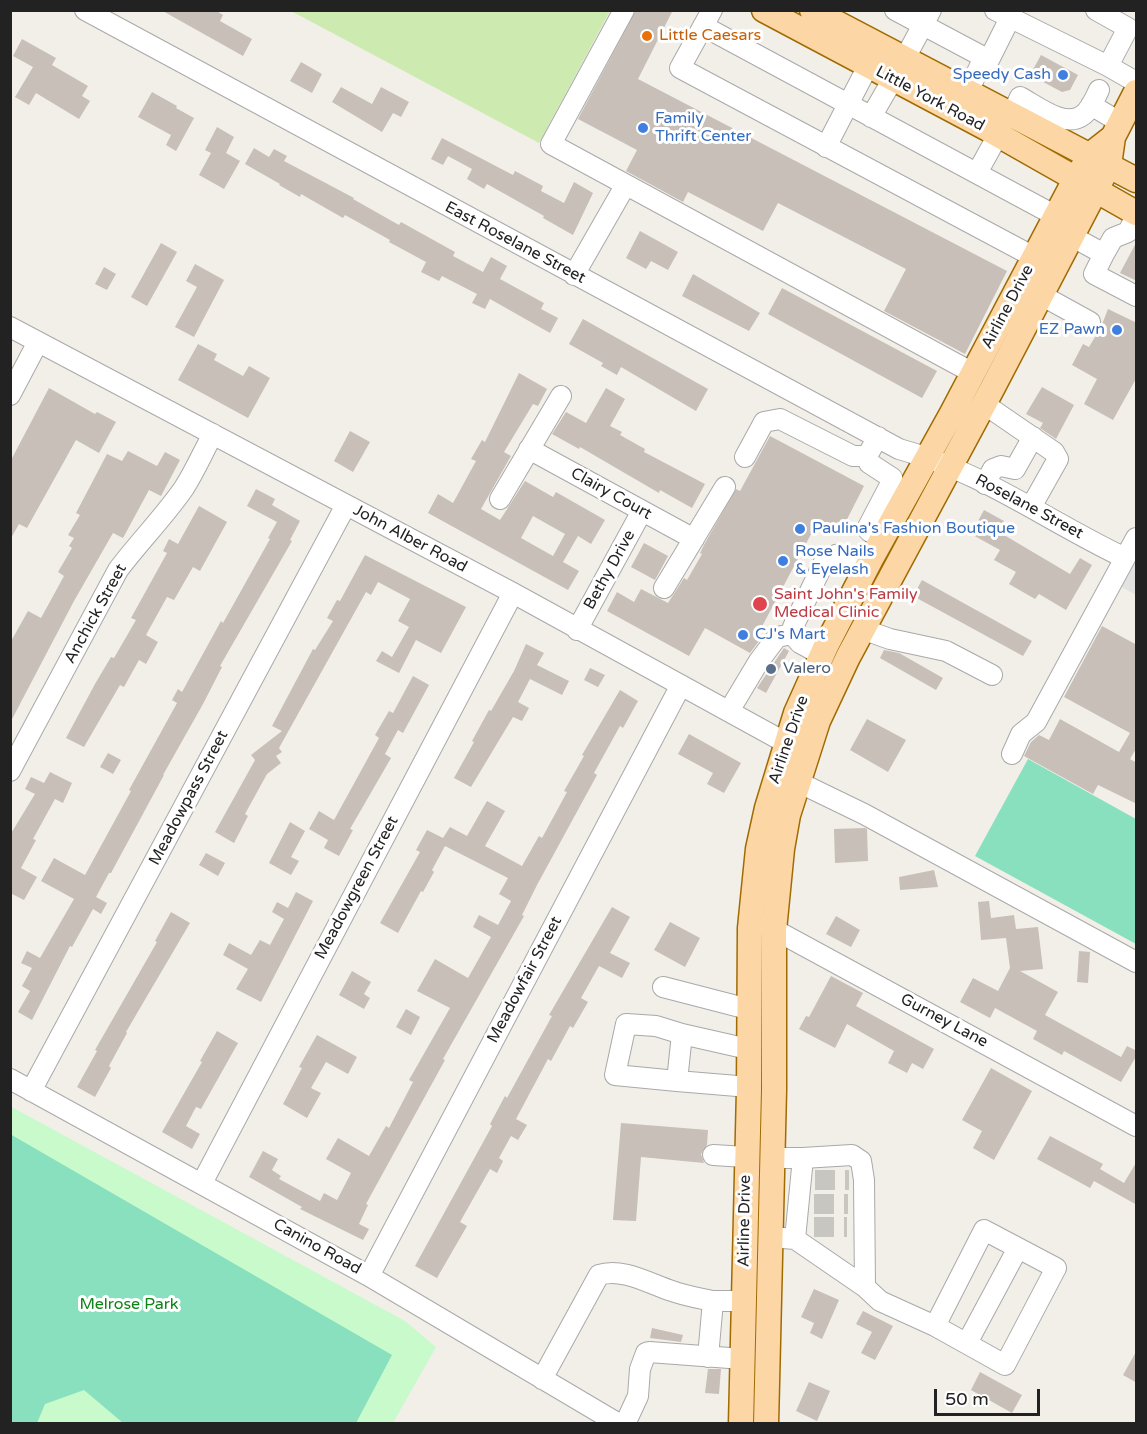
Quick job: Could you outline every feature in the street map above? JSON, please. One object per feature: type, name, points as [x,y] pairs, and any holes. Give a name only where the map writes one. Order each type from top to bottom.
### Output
[{"type":"main road","name":"Little York Road","points":[[764,10],[868,66],[898,69],[968,92],[1012,115],[1057,127],[1100,160],[1137,180]]},
{"type":"main road","name":"Little York Road","points":[[812,10],[998,135],[1137,214]]},
{"type":"main road","name":"Airline Drive","points":[[766,1424],[771,1238],[774,930],[782,849],[788,815],[818,721],[939,461],[973,373],[1056,216],[1085,186],[1137,92]]},
{"type":"main road","name":"Airline Drive","points":[[741,1424],[751,916],[758,849],[767,808],[796,713],[822,655],[882,540],[984,404],[1071,236],[1085,186]]},
{"type":"main road","points":[[746,1157],[772,1158]]},
{"type":"street","name":"East Roselane Street","points":[[85,10],[878,437],[899,448],[939,461]]},
{"type":"street","points":[[624,10],[551,144],[973,373]]},
{"type":"street","points":[[895,10],[927,18],[989,60],[1003,14],[1137,82]]},
{"type":"street","points":[[1096,10],[1125,26],[1108,66]]},
{"type":"street","points":[[1034,257],[680,69],[708,18],[871,117],[1056,216]]},
{"type":"street","points":[[871,117],[927,18]]},
{"type":"street","points":[[968,92],[984,57]]},
{"type":"street","points":[[826,147],[868,66]]},
{"type":"street","points":[[1057,127],[1079,117],[1095,98],[1117,130]]},
{"type":"street","points":[[976,173],[998,135]]},
{"type":"street","points":[[574,275],[625,186]]},
{"type":"street","points":[[1137,214],[1128,232],[1113,238],[1094,274],[1137,296]]},
{"type":"street","points":[[1071,236],[1104,254]]},
{"type":"street","points":[[1041,295],[1090,322]]},
{"type":"street","name":"John Alber Road","points":[[10,327],[513,593],[577,630],[808,754]]},
{"type":"street","points":[[10,395],[38,342]]},
{"type":"street","points":[[500,499],[561,396]]},
{"type":"street","points":[[984,404],[1054,452],[1058,459],[1031,507]]},
{"type":"street","points":[[745,457],[764,422],[780,419],[853,456],[867,456]]},
{"type":"street","name":"Anchick Street","points":[[10,771],[118,570],[185,487],[213,434]]},
{"type":"street","points":[[878,437],[867,456],[869,463],[892,478],[868,527],[869,531],[882,540]]},
{"type":"street","points":[[985,484],[993,469],[1001,466],[1015,470],[1033,437]]},
{"type":"street","name":"Clairy Court","points":[[529,449],[694,539]]},
{"type":"street","name":"Roselane Street","points":[[939,461],[1031,507],[1122,563]]},
{"type":"street","points":[[664,588],[725,487]]},
{"type":"street","name":"Meadowpass Street","points":[[31,1090],[346,505]]},
{"type":"street","name":"Bethy Drive","points":[[577,630],[642,511]]},
{"type":"street","points":[[1012,754],[1021,734],[1036,722],[1137,538]]},
{"type":"street","points":[[822,655],[800,643],[792,634],[793,627],[823,564],[836,555],[865,571]]},
{"type":"street","name":"Meadowgreen Street","points":[[202,1183],[513,593]]},
{"type":"street","points":[[862,629],[890,639],[946,651],[992,675]]},
{"type":"street","points":[[729,711],[759,661],[777,637],[792,634]]},
{"type":"street","name":"Meadowfair Street","points":[[369,1276],[681,685]]},
{"type":"street","points":[[798,782],[864,814],[1137,962]]},
{"type":"street","name":"Gurney Lane","points":[[751,916],[1137,1126]]},
{"type":"street","points":[[663,987],[748,1009]]},
{"type":"street","points":[[748,1050],[656,1026],[626,1024],[615,1075],[749,1088]]},
{"type":"street","points":[[677,1081],[682,1034]]},
{"type":"street","name":"Canino Road","points":[[10,1079],[369,1276],[619,1424]]},
{"type":"street","points":[[713,1155],[746,1157]]},
{"type":"street","points":[[772,1158],[852,1155],[861,1161],[856,1180],[856,1227],[865,1287]]},
{"type":"street","points":[[802,1231],[807,1204],[808,1180],[803,1158]]},
{"type":"street","points":[[802,1231],[880,1301],[935,1326],[1005,1365],[1056,1268],[984,1230],[935,1326]]},
{"type":"street","points":[[771,1238],[802,1231]]},
{"type":"street","points":[[967,1343],[1018,1248]]},
{"type":"street","points":[[542,1379],[599,1275],[620,1274],[673,1292],[713,1301],[744,1301]]},
{"type":"street","points":[[708,1357],[713,1301]]},
{"type":"street","points":[[625,1424],[638,1396],[640,1369],[646,1353],[743,1359]]},
{"type":"green space","points":[[291,11],[610,11],[539,143]]},
{"type":"green space","points":[[1028,759],[1136,819],[1136,944],[975,856]]},
{"type":"green space","name":"Melrose Park","points":[[10,1106],[405,1321],[436,1347],[393,1423],[11,1423]]},
{"type":"green space","name":"Melrose Park","points":[[10,1134],[392,1355],[356,1423],[123,1423],[84,1390],[45,1404],[37,1423],[11,1423]]},
{"type":"shaded area","points":[[1136,552],[1136,595],[1116,584]]},
{"type":"building","points":[[161,10],[215,10],[223,15],[220,21],[252,39],[243,56]]},
{"type":"building","points":[[636,10],[673,10],[638,79],[1007,271],[965,354],[884,311],[906,269],[778,203],[763,231],[688,192],[683,202],[626,171],[637,150],[578,119]]},
{"type":"building","points":[[22,39],[56,58],[52,65],[88,86],[82,96],[90,101],[79,119],[36,93],[29,105],[15,97],[33,67],[13,56]]},
{"type":"building","points":[[1041,55],[1078,75],[1070,90],[1062,92],[1030,75]]},
{"type":"building","points":[[301,62],[322,74],[312,93],[290,81]]},
{"type":"building","points":[[341,87],[372,104],[381,87],[409,102],[401,117],[393,113],[382,132],[332,102]]},
{"type":"building","points":[[152,92],[194,118],[176,151],[166,145],[171,135],[138,117]]},
{"type":"building","points":[[217,127],[234,137],[226,153],[240,161],[224,189],[199,175],[211,153],[205,150]]},
{"type":"building","points":[[442,138],[513,175],[515,171],[543,186],[541,191],[564,203],[574,182],[593,193],[573,235],[487,184],[484,189],[467,179],[472,169],[448,156],[443,165],[431,159]]},
{"type":"building","points":[[254,148],[269,157],[274,149],[287,156],[284,161],[399,225],[401,222],[455,252],[453,256],[483,272],[491,257],[507,266],[500,279],[544,303],[541,309],[558,318],[550,333],[490,299],[485,309],[472,303],[477,294],[442,276],[439,281],[421,272],[426,262],[345,215],[343,218],[301,194],[300,197],[245,164]]},
{"type":"building","points":[[640,231],[678,252],[668,270],[651,261],[646,269],[626,258]]},
{"type":"building","points":[[1137,241],[1137,281],[1120,273]]},
{"type":"building","points":[[161,243],[177,252],[147,306],[131,297]]},
{"type":"building","points":[[195,264],[224,280],[194,337],[175,327],[197,287],[186,281]]},
{"type":"building","points":[[104,267],[116,274],[107,290],[95,284]]},
{"type":"building","points":[[693,274],[760,313],[749,331],[682,296]]},
{"type":"building","points":[[782,288],[937,371],[922,398],[768,314]]},
{"type":"building","points":[[1108,309],[1137,323],[1137,377],[1113,420],[1084,404],[1097,379],[1072,365],[1083,344],[1089,347]]},
{"type":"building","points":[[583,319],[708,389],[696,411],[621,367],[617,375],[601,366],[603,363],[569,344]]},
{"type":"building","points":[[198,344],[217,354],[214,360],[243,376],[249,366],[270,378],[248,418],[178,380]]},
{"type":"building","points":[[519,373],[547,389],[538,406],[533,404],[504,452],[511,456],[481,509],[500,520],[525,481],[553,497],[556,492],[605,520],[591,544],[578,536],[563,562],[579,571],[568,590],[428,513],[438,494],[453,503],[476,461],[471,459],[482,440],[485,442]],"holes":[[[533,516],[565,534],[553,556],[521,538]]]},
{"type":"building","points":[[1042,387],[1074,405],[1056,439],[1040,428],[1043,423],[1026,414]]},
{"type":"building","points":[[49,388],[95,414],[97,412],[116,422],[99,453],[76,440],[27,528],[19,524],[10,540],[10,462]]},
{"type":"building","points":[[606,388],[625,399],[610,426],[622,432],[620,435],[645,449],[644,452],[705,484],[692,508],[660,490],[659,493],[580,447],[579,449],[552,434],[566,412],[586,423]]},
{"type":"building","points":[[350,431],[370,442],[353,472],[334,461]]},
{"type":"building","points":[[770,436],[864,486],[840,533],[818,521],[758,634],[762,637],[750,653],[705,628],[689,656],[607,611],[617,592],[634,602],[641,589],[668,603],[684,578],[687,580],[736,489],[740,491]]},
{"type":"building","points":[[128,451],[157,466],[165,452],[180,460],[161,496],[149,490],[123,538],[113,533],[74,601],[10,723],[10,643],[28,611],[41,618],[64,576],[58,572],[72,548],[69,546],[74,538],[68,535],[80,515],[76,513],[107,454],[122,461]]},
{"type":"building","points":[[256,489],[275,499],[272,505],[300,521],[290,540],[292,541],[220,666],[222,667],[203,704],[96,897],[107,903],[101,914],[93,909],[72,947],[70,946],[32,1020],[18,1012],[30,991],[22,986],[32,968],[21,963],[27,951],[40,958],[74,899],[41,881],[54,858],[85,875],[177,703],[172,700],[178,689],[182,692],[270,539],[268,538],[277,522],[247,506]]},
{"type":"building","points":[[199,506],[227,522],[200,571],[193,567],[174,600],[167,597],[146,635],[158,642],[146,664],[139,660],[124,687],[120,685],[84,747],[66,738],[111,657],[114,658],[136,620],[131,618],[167,553],[163,551],[169,539],[178,544]]},
{"type":"building","points":[[984,510],[1004,521],[999,532],[1070,574],[1080,558],[1092,565],[1066,610],[1039,594],[1035,599],[1009,584],[1016,572],[994,560],[1000,550],[971,534]]},
{"type":"building","points":[[644,543],[668,556],[655,580],[631,567]]},
{"type":"building","points":[[365,555],[466,607],[441,653],[416,640],[399,673],[376,661],[382,651],[392,657],[409,627],[398,621],[410,599],[378,582],[371,595],[366,592],[279,748],[282,752],[276,756],[281,763],[267,774],[245,814],[248,816],[234,843],[215,832],[255,760],[251,755],[282,731],[272,726],[313,649],[315,650],[333,621],[327,618],[337,600],[340,601]]},
{"type":"building","points":[[922,580],[1032,641],[1023,656],[913,596]]},
{"type":"building","points":[[1102,626],[1137,645],[1137,747],[1130,759],[1137,763],[1137,804],[1098,785],[1093,794],[1024,756],[1031,742],[1039,735],[1049,740],[1060,719],[1119,752],[1130,733],[1064,697]]},
{"type":"building","points":[[526,644],[544,653],[537,665],[569,681],[562,695],[530,679],[518,702],[529,708],[522,721],[513,717],[471,787],[454,778],[489,710],[491,711],[514,671]]},
{"type":"building","points":[[784,648],[789,651],[766,693],[757,688]]},
{"type":"building","points":[[884,650],[899,653],[943,678],[936,690],[880,658]]},
{"type":"building","points":[[590,668],[605,675],[598,687],[584,680]]},
{"type":"building","points":[[413,676],[429,685],[403,733],[398,730],[385,754],[391,758],[350,829],[353,830],[339,856],[324,848],[328,840],[309,829],[319,811],[334,820],[379,738],[375,735],[389,711],[393,713]]},
{"type":"building","points":[[620,690],[638,701],[623,728],[620,726],[594,773],[597,775],[537,885],[522,915],[524,916],[443,1059],[445,1060],[366,1204],[368,1205],[359,1224],[369,1229],[363,1240],[300,1209],[302,1207],[249,1177],[263,1151],[278,1159],[272,1170],[281,1176],[279,1179],[320,1201],[324,1193],[337,1200],[351,1173],[326,1159],[338,1138],[369,1156],[386,1126],[389,1128],[413,1082],[409,1080],[450,1008],[417,991],[435,959],[468,978],[491,937],[473,927],[479,915],[498,925],[511,901],[499,894],[508,878],[445,846],[432,870],[434,872],[398,933],[380,923],[420,852],[416,850],[427,830],[443,838],[450,827],[467,836],[487,801],[505,811],[485,846],[522,866],[539,836],[542,838],[567,792],[564,791],[584,756],[582,755]]},
{"type":"building","points":[[867,719],[906,740],[888,772],[850,750]]},
{"type":"building","points":[[689,734],[741,763],[724,793],[707,784],[713,773],[678,754]]},
{"type":"building","points":[[108,753],[121,760],[113,774],[100,767]]},
{"type":"building","points":[[50,772],[72,783],[63,803],[55,799],[33,839],[36,840],[21,868],[37,877],[24,900],[10,893],[10,835],[35,794],[25,789],[31,777],[44,783]]},
{"type":"building","points":[[290,822],[305,831],[291,857],[299,861],[291,875],[269,863]]},
{"type":"building","points":[[834,829],[867,829],[868,861],[835,863]]},
{"type":"building","points":[[206,853],[225,863],[218,876],[199,865]]},
{"type":"building","points":[[934,870],[938,887],[900,890],[899,877]]},
{"type":"building","points":[[296,892],[313,901],[261,1002],[236,989],[248,969],[223,955],[229,943],[251,955],[260,940],[270,945],[284,919],[272,912],[277,902],[288,908]]},
{"type":"building","points":[[989,901],[991,918],[1014,915],[1016,929],[1038,927],[1043,969],[1020,971],[1058,992],[1045,1015],[1121,1057],[1127,1046],[1137,1051],[1137,1055],[1121,1082],[1064,1051],[1062,1055],[1033,1039],[1037,1031],[995,1008],[990,1018],[960,1002],[973,978],[998,991],[1010,968],[1006,938],[981,940],[978,902]]},
{"type":"building","points":[[612,907],[630,917],[610,953],[630,963],[622,978],[599,966],[581,998],[588,1002],[573,1028],[570,1026],[551,1061],[548,1059],[516,1119],[527,1125],[518,1140],[511,1136],[499,1158],[503,1161],[497,1173],[490,1169],[460,1222],[467,1226],[437,1278],[415,1266],[492,1126],[490,1124],[505,1096],[507,1098],[552,1016],[549,1015]]},
{"type":"building","points":[[171,912],[190,923],[126,1032],[109,1066],[111,1068],[95,1097],[77,1087],[97,1051],[95,1050],[157,942],[155,941]]},
{"type":"building","points":[[836,916],[860,930],[851,947],[826,934]]},
{"type":"building","points":[[670,922],[700,938],[685,967],[654,950]]},
{"type":"building","points":[[1079,951],[1090,952],[1088,983],[1077,982]]},
{"type":"building","points":[[352,971],[371,982],[364,994],[370,998],[364,1009],[339,995]]},
{"type":"building","points":[[831,976],[863,993],[856,1006],[934,1049],[923,1069],[912,1063],[907,1073],[888,1063],[894,1051],[847,1024],[835,1048],[799,1029],[806,1016],[809,1017]]},
{"type":"building","points":[[406,1009],[420,1017],[411,1035],[396,1027]]},
{"type":"building","points":[[217,1031],[238,1043],[201,1109],[196,1107],[186,1126],[200,1134],[192,1149],[162,1132]]},
{"type":"building","points":[[317,1035],[357,1057],[348,1074],[326,1062],[311,1088],[321,1093],[307,1118],[283,1104],[302,1068],[299,1067]]},
{"type":"building","points":[[991,1068],[1032,1091],[994,1160],[973,1148],[982,1131],[962,1120]]},
{"type":"building","points":[[621,1123],[708,1130],[707,1145],[701,1154],[704,1163],[641,1157],[636,1221],[613,1220]]},
{"type":"building","points":[[1050,1136],[1103,1164],[1100,1169],[1124,1183],[1137,1161],[1137,1205],[1094,1181],[1090,1188],[1037,1159]]},
{"type":"building","points":[[814,1289],[839,1300],[822,1339],[810,1333],[814,1323],[801,1317]]},
{"type":"building","points":[[863,1311],[893,1326],[875,1360],[861,1353],[872,1332],[856,1324]]},
{"type":"building","points":[[652,1328],[683,1335],[681,1342],[650,1338]]},
{"type":"building","points":[[1137,1350],[1137,1383],[1123,1375]]},
{"type":"building","points":[[708,1369],[721,1369],[719,1394],[705,1393]]},
{"type":"building","points":[[980,1372],[1022,1395],[1012,1413],[971,1390]]},
{"type":"building","points":[[809,1382],[830,1391],[817,1421],[796,1411]]},
{"type":"tunnel","points":[[815,1180],[849,1180]]},
{"type":"tunnel","points":[[814,1204],[848,1204]]},
{"type":"tunnel","points":[[814,1227],[847,1227]]},
{"type":"place","name":"Little Caesars","points":[[647,36]]},
{"type":"place","name":"Speedy Cash","points":[[1063,75]]},
{"type":"place","name":"Family Thrift Center","points":[[643,128]]},
{"type":"place","name":"EZ Pawn","points":[[1117,330]]},
{"type":"place","name":"Paulina's Fashion Boutique","points":[[800,529]]},
{"type":"place","name":"Rose Nails & Eyelash","points":[[783,561]]},
{"type":"place","name":"Saint John's Family Medical Clinic","points":[[760,604]]},
{"type":"place","name":"CJ's Mart","points":[[743,635]]},
{"type":"place","name":"Valero","points":[[771,669]]}]
